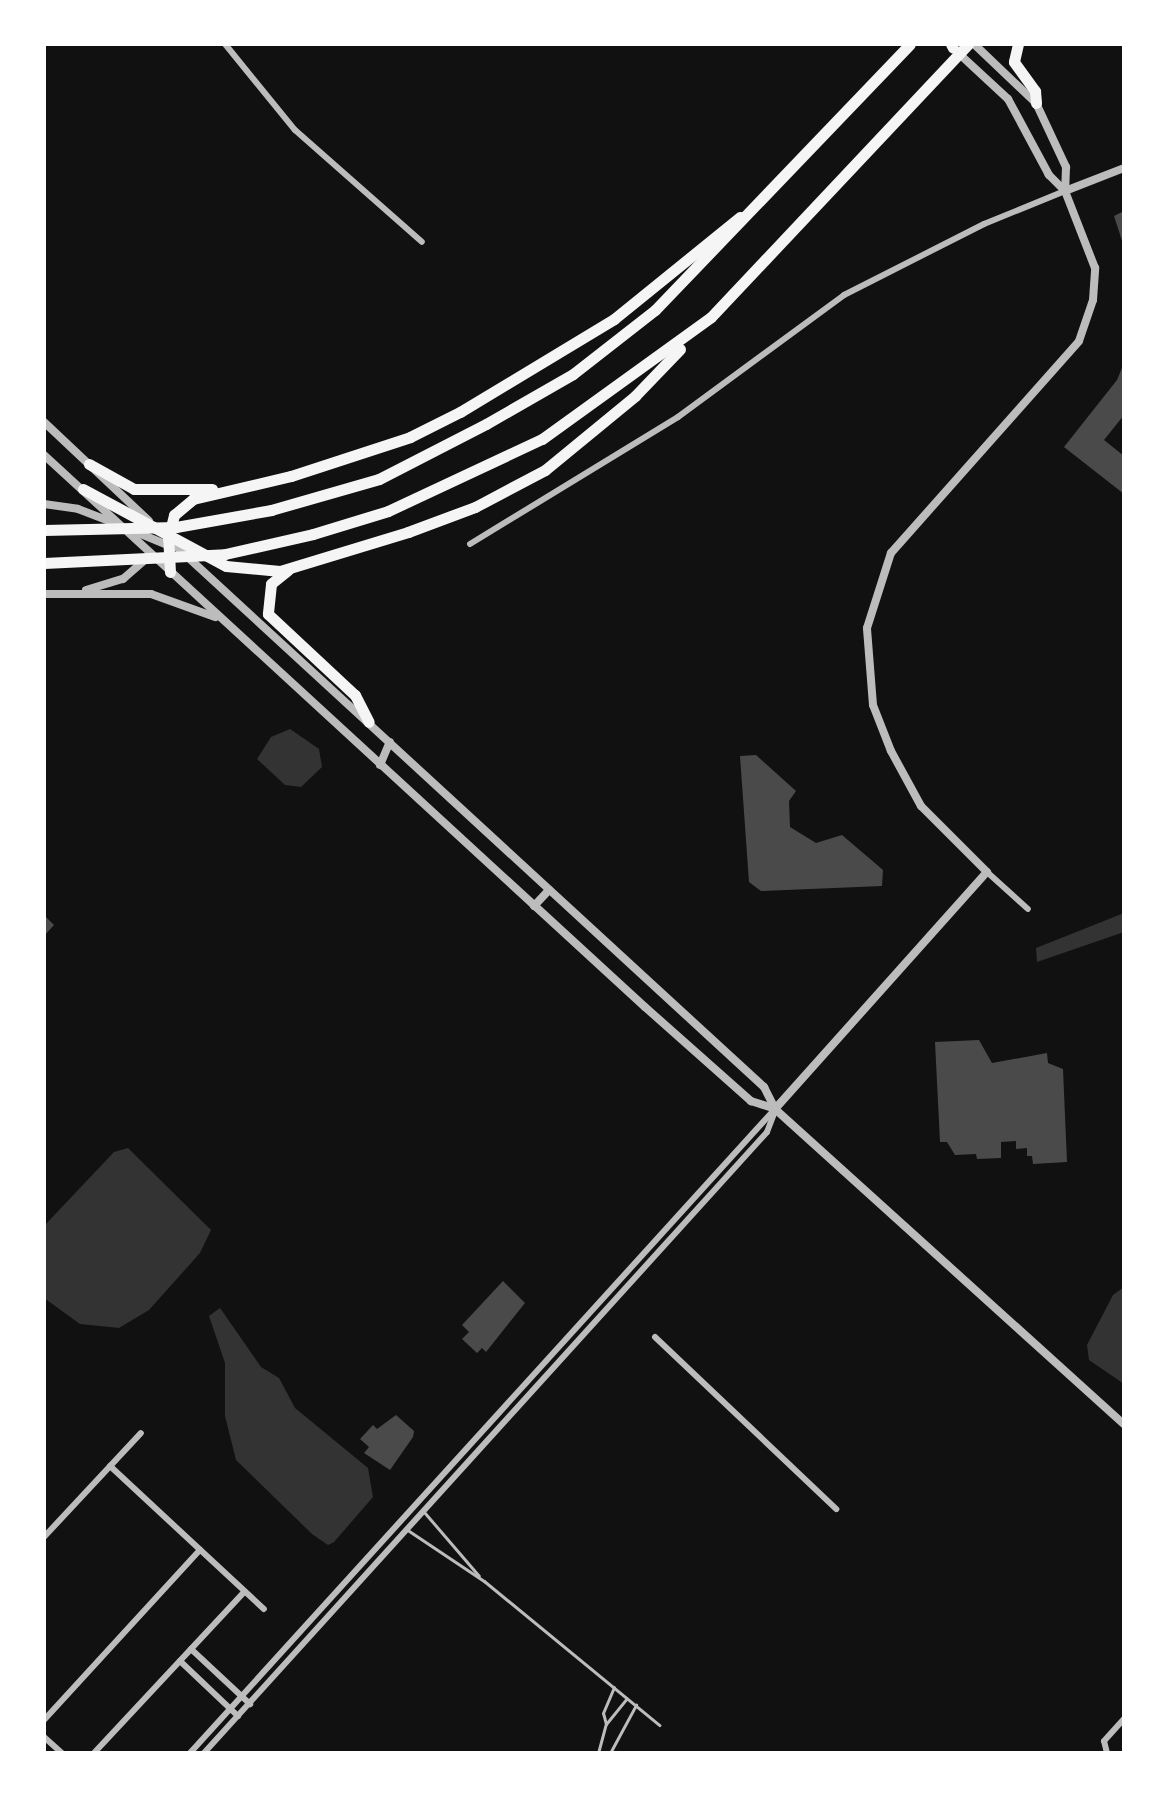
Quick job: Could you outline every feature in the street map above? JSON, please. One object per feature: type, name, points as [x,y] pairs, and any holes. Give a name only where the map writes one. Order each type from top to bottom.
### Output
[{"type":"highway","points":[[44,530],[176,527],[271,510],[379,479],[573,374],[655,310],[788,175],[910,44]]},
{"type":"highway","points":[[83,489],[168,542],[244,571],[291,568],[475,507],[545,470],[635,396],[971,44]]},
{"type":"highway","points":[[1018,44],[1014,62],[1035,91],[1036,103]]},
{"type":"highway","points":[[170,572],[168,542],[181,507],[229,489],[291,476],[410,437],[503,389],[661,284],[788,175]]},
{"type":"highway","points":[[44,563],[225,554],[313,534],[388,511],[542,439],[711,317]]},
{"type":"highway","points":[[89,464],[134,489],[229,489]]},
{"type":"highway","points":[[291,568],[271,584],[268,614],[355,695],[369,722]]},
{"type":"street","points":[[225,44],[295,130],[422,242]]},
{"type":"street","points":[[971,44],[1036,103],[1066,167],[1065,191],[1095,268],[1093,300],[1079,341],[904,535],[878,584],[867,628],[873,705],[895,759],[921,806],[1028,909]]},
{"type":"street","points":[[951,45],[1008,99],[1049,175],[1065,191]]},
{"type":"street","points":[[470,544],[678,417],[844,295],[984,224],[1124,168]]},
{"type":"street","points":[[44,422],[168,542],[369,722],[764,1087],[775,1109],[1124,1424]]},
{"type":"street","points":[[44,455],[367,754],[751,1101],[775,1109]]},
{"type":"street","points":[[44,504],[78,509],[122,526],[151,533]]},
{"type":"street","points":[[56,594],[123,579],[150,552],[151,533],[141,514]]},
{"type":"street","points":[[44,594],[151,594],[222,620]]},
{"type":"street","points":[[367,754],[390,742]]},
{"type":"street","points":[[380,765],[390,742]]},
{"type":"street","points":[[190,1753],[413,1502],[775,1109],[987,872]]},
{"type":"street","points":[[534,906],[549,890]]},
{"type":"street","points":[[204,1753],[767,1132],[775,1109]]},
{"type":"street","points":[[655,1337],[836,1509]]},
{"type":"street","points":[[531,1373],[539,1381]]},
{"type":"street","points":[[44,1537],[141,1433]]},
{"type":"street","points":[[110,1466],[264,1609]]},
{"type":"street","points":[[413,1502],[422,1510]]},
{"type":"street","points":[[397,1520],[406,1529]]},
{"type":"street","points":[[44,1720],[200,1550]]},
{"type":"street","points":[[94,1753],[245,1591]]},
{"type":"street","points":[[191,1649],[250,1704]]},
{"type":"street","points":[[180,1661],[238,1716]]},
{"type":"street","points":[[202,1681],[213,1669]]},
{"type":"street","points":[[1107,1753],[1104,1741],[1124,1719]]},
{"type":"street","points":[[44,1737],[62,1753]]},
{"type":"lane","points":[[422,1510],[484,1581]]},
{"type":"lane","points":[[406,1529],[484,1581],[659,1725]]},
{"type":"lane","points":[[606,1724],[603,1713],[614,1687]]},
{"type":"lane","points":[[598,1753],[606,1724],[627,1698]]},
{"type":"lane","points":[[610,1753],[636,1705]]},
{"type":"shaded area","points":[[290,729],[319,749],[322,767],[301,787],[285,785],[257,759],[271,737]]},
{"type":"shaded area","points":[[1124,913],[1124,932],[1037,962],[1036,948]]},
{"type":"shaded area","points":[[128,1148],[211,1230],[200,1253],[149,1310],[119,1328],[80,1324],[44,1298],[44,1226],[114,1152]]},
{"type":"shaded area","points":[[1124,1287],[1124,1384],[1089,1360],[1087,1345],[1113,1295]]},
{"type":"shaded area","points":[[220,1308],[261,1367],[279,1378],[295,1408],[368,1468],[373,1497],[328,1545],[312,1534],[236,1460],[225,1416],[225,1363],[209,1316]]},
{"type":"building","points":[[1124,211],[1124,247],[1114,216]]},
{"type":"building","points":[[1124,363],[1124,415],[1104,440],[1124,456],[1124,494],[1064,447],[1117,380]]},
{"type":"building","points":[[756,755],[796,791],[789,801],[790,827],[816,843],[842,835],[883,870],[882,886],[761,891],[749,882],[740,756]]},
{"type":"building","points":[[44,915],[54,925],[44,936]]},
{"type":"building","points":[[979,1040],[992,1063],[1047,1053],[1048,1063],[1063,1069],[1067,1162],[1033,1164],[1032,1156],[1027,1156],[1027,1148],[1016,1149],[1016,1141],[1001,1142],[1001,1158],[977,1159],[976,1154],[955,1155],[947,1142],[940,1142],[935,1042]]},
{"type":"building","points":[[503,1281],[525,1303],[486,1352],[482,1348],[477,1353],[462,1339],[469,1332],[462,1325]]},
{"type":"building","points":[[396,1415],[414,1431],[390,1470],[364,1453],[369,1447],[360,1439],[373,1425],[377,1429]]}]
